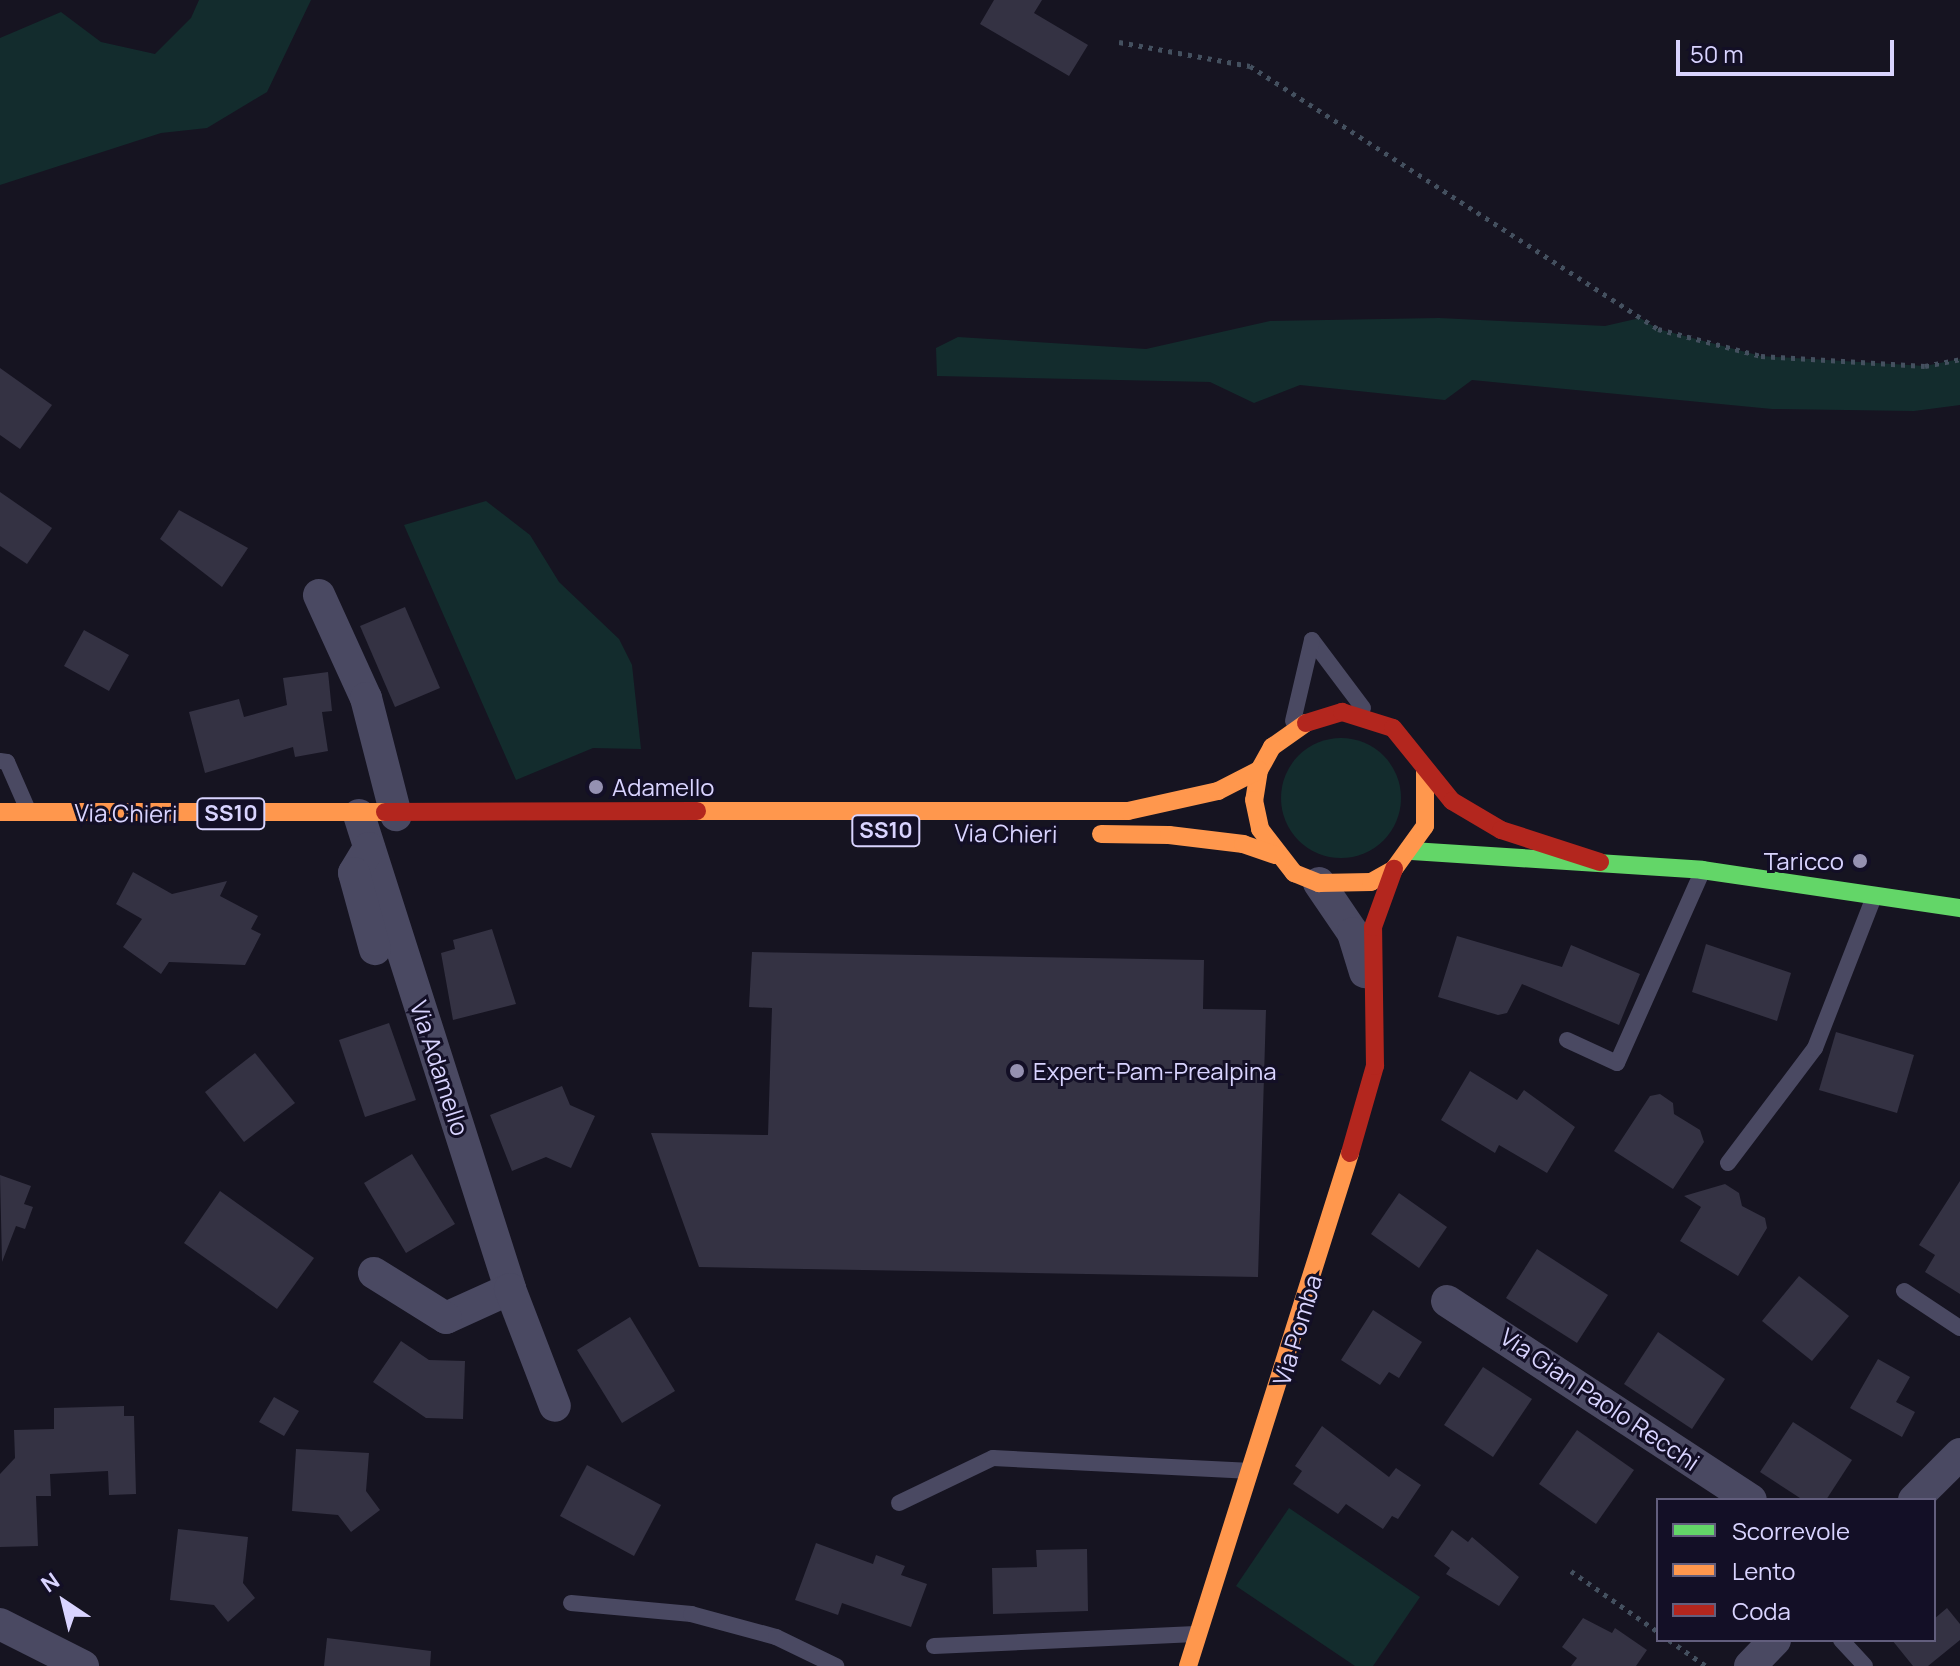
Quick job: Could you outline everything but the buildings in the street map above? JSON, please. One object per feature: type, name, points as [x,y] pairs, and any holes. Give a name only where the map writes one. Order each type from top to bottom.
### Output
[{"type":"main road","points":[[1292,728],[1316,716],[1369,716],[1412,746],[1425,770],[1452,801],[1501,830],[1600,862]]},
{"type":"main road","name":"Via Chieri","points":[[0,812],[496,815],[547,808],[1128,811],[1218,791],[1259,770],[1292,728]]},
{"type":"main road","points":[[1259,770],[1254,800],[1260,829],[1275,855]]},
{"type":"main road","points":[[1319,883],[1371,882],[1394,869],[1412,851],[1430,798],[1425,770]]},
{"type":"main road","name":"Via Chieri","points":[[496,815],[543,827],[965,832]]},
{"type":"main road","name":"Via Chieri","points":[[1075,834],[1169,835],[1243,844],[1275,855],[1319,883]]},
{"type":"main road","points":[[1412,851],[1702,870],[1960,908]]},
{"type":"main road","name":"Via Pomba","points":[[1188,1666],[1252,1471],[1372,1079],[1373,927],[1394,869]]},
{"type":"street","points":[[319,595],[366,698],[396,815]]},
{"type":"street","name":"Via Adamello","points":[[359,815],[510,1289],[555,1406]]},
{"type":"street","points":[[369,848],[354,873],[375,949]]},
{"type":"street","name":"Via Pomba","points":[[1319,883],[1353,933],[1371,989]]},
{"type":"street","points":[[374,1273],[446,1318],[510,1289]]},
{"type":"street","name":"Via Gian Paolo Recchi","points":[[1447,1301],[1748,1498]]},
{"type":"street","points":[[1916,1498],[1960,1454]]},
{"type":"street","points":[[0,1624],[83,1666]]},
{"type":"street","points":[[1750,1666],[1773,1642]]},
{"type":"lane","points":[[1292,728],[1312,640],[1369,716]]},
{"type":"lane","points":[[0,761],[7,762],[28,812]]},
{"type":"lane","points":[[1567,1040],[1617,1063],[1702,870]]},
{"type":"lane","points":[[1728,1163],[1815,1048],[1874,895]]},
{"type":"lane","points":[[1904,1291],[1960,1328]]},
{"type":"lane","points":[[899,1503],[993,1458],[1252,1471]]},
{"type":"lane","points":[[571,1603],[691,1614],[776,1637],[836,1666]]},
{"type":"lane","points":[[934,1646],[1198,1634]]},
{"type":"lane","points":[[1843,1642],[1865,1666]]},
{"type":"path","points":[[1119,42],[1250,66],[1658,329],[1761,356],[1925,366],[1960,359]]},
{"type":"path","points":[[1571,1571],[1656,1631]]},
{"type":"path","points":[[1672,1642],[1706,1666]]},
{"type":"green space","points":[[199,0],[311,0],[267,92],[207,128],[161,133],[0,185],[0,38],[61,12],[101,42],[155,54],[191,18]]},
{"type":"green space","points":[[1439,318],[1605,326],[1640,318],[1658,329],[1761,356],[1925,366],[1960,359],[1960,405],[1914,411],[1772,409],[1472,380],[1445,400],[1300,385],[1254,403],[1210,382],[937,376],[936,348],[958,337],[1146,349],[1270,321]]},
{"type":"green space","points":[[486,501],[530,535],[559,582],[619,639],[632,665],[641,749],[593,748],[516,780],[404,525]]},
{"type":"green space","points":[[1341,738],[1364,742],[1384,755],[1397,775],[1401,798],[1397,821],[1384,841],[1364,854],[1341,858],[1318,854],[1298,841],[1285,821],[1281,798],[1285,775],[1298,755],[1318,742]]},
{"type":"green space","points":[[1289,1508],[1420,1597],[1373,1666],[1355,1666],[1236,1586]]},
{"type":"traffic: fast","points":[[1412,851],[1702,870],[1960,908]]},
{"type":"traffic: slow","points":[[1306,723],[1272,747],[1259,770],[1254,800],[1260,829],[1294,873],[1319,883],[1371,882],[1394,869],[1425,826],[1425,770]]},
{"type":"traffic: slow","points":[[697,811],[1128,811],[1218,791],[1259,770]]},
{"type":"traffic: slow","points":[[0,812],[385,812]]},
{"type":"traffic: slow","points":[[1101,834],[1169,835],[1243,844],[1275,855]]},
{"type":"traffic: slow","points":[[1188,1666],[1350,1153]]},
{"type":"traffic: jam","points":[[1306,723],[1342,712],[1393,728],[1452,801],[1501,830],[1600,862]]},
{"type":"traffic: jam","points":[[385,812],[697,811]]},
{"type":"traffic: jam","points":[[1350,1153],[1375,1066],[1373,927],[1394,869]]},
{"type":"place","name":"Adamello","points":[[596,787]]},
{"type":"place","name":"Taricco","points":[[1860,861]]},
{"type":"place","name":"Expert-Pam-Prealpina","points":[[1017,1071]]}]
